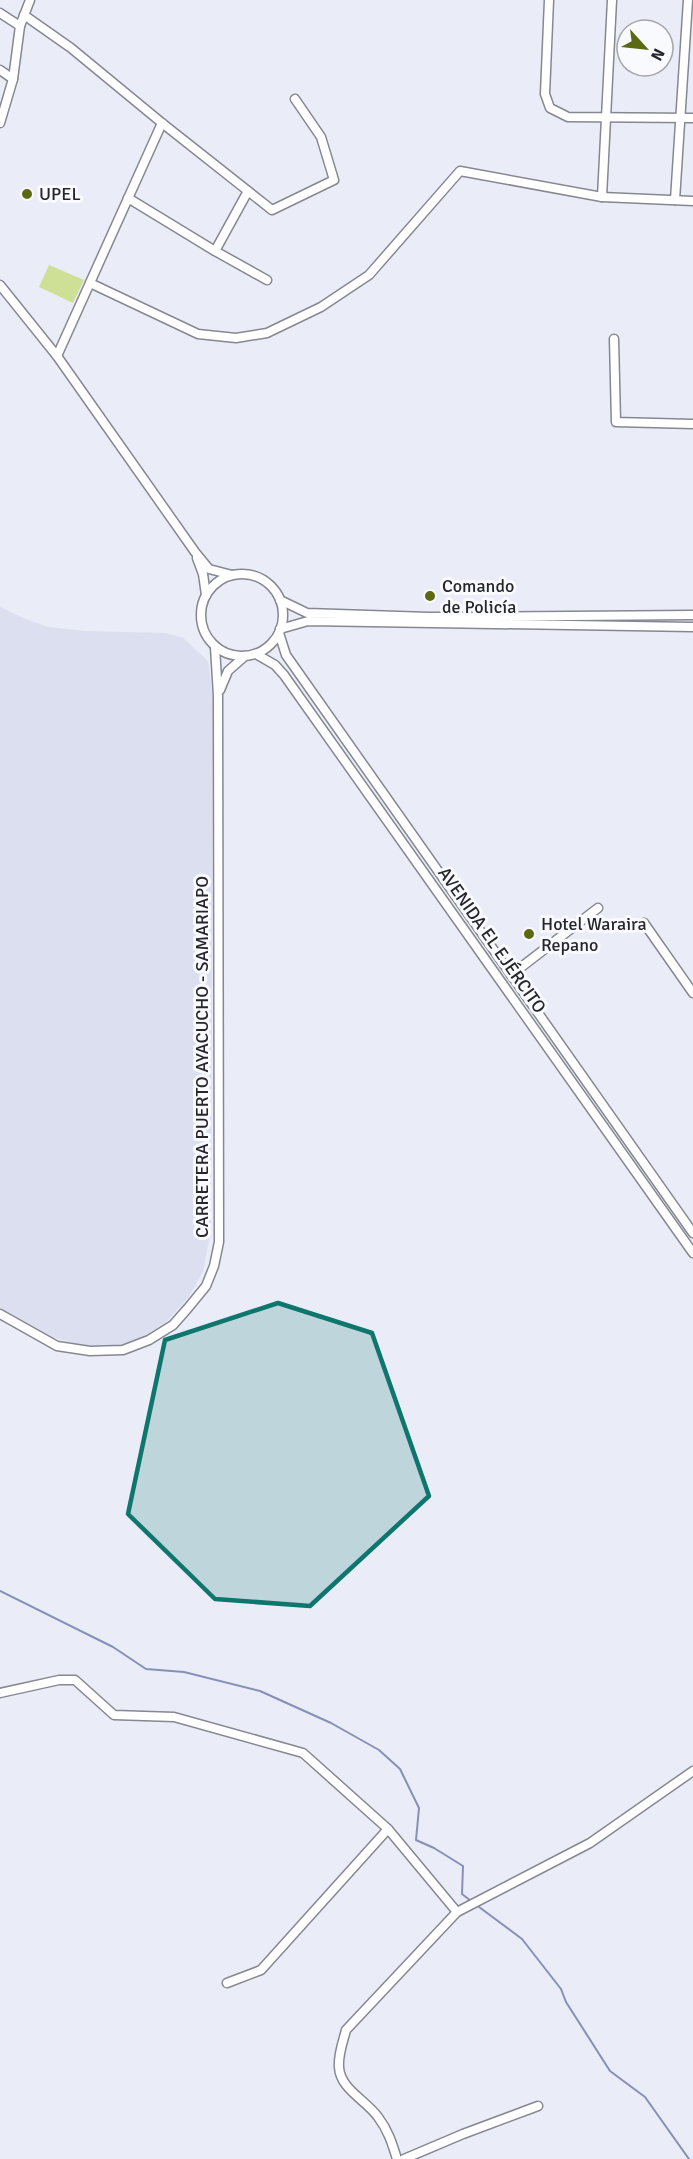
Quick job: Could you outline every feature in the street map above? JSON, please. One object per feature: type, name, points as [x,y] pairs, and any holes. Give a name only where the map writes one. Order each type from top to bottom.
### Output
[{"type":"street","points":[[0,123],[13,79],[20,26],[30,0]]},
{"type":"street","points":[[549,0],[544,94],[550,108],[568,117],[693,118]]},
{"type":"street","points":[[602,197],[612,0]]},
{"type":"street","points":[[675,200],[689,26],[688,0]]},
{"type":"street","points":[[0,13],[20,26]]},
{"type":"street","points":[[24,15],[71,48],[272,210],[334,180],[321,137],[296,99]]},
{"type":"street","points":[[0,70],[13,79]]},
{"type":"street","points":[[57,356],[162,123]]},
{"type":"street","points":[[90,283],[198,334],[236,338],[267,333],[321,307],[369,274],[460,171],[602,197],[693,201]]},
{"type":"street","points":[[215,251],[248,191]]},
{"type":"street","points":[[128,198],[267,280]]},
{"type":"street","points":[[0,285],[57,356],[209,569],[232,575],[255,576],[274,590],[280,600],[283,615],[280,631],[269,646],[256,654],[234,656],[215,647],[209,641],[201,623],[201,613],[207,595],[217,582],[232,575]]},
{"type":"street","points":[[614,339],[616,422],[693,424]]},
{"type":"street","points":[[195,552],[207,595]]},
{"type":"street","points":[[280,600],[307,613],[439,617],[693,615]]},
{"type":"street","points":[[280,631],[308,621],[693,627]]},
{"type":"street","name":"AVENIDA EL EJÉRCITO","points":[[280,631],[286,655],[692,1231]]},
{"type":"street","name":"CARRETERA PUERTO AYACUCHO - SAMARIAPO","points":[[0,1314],[57,1346],[90,1352],[123,1350],[149,1340],[173,1325],[206,1286],[214,1266],[219,1242],[218,696],[215,647]]},
{"type":"street","name":"AVENIDA EL EJÉRCITO","points":[[256,654],[275,665],[284,675],[693,1253]]},
{"type":"street","name":"CARRETERA PUERTO AYACUCHO - SAMARIAPO","points":[[218,696],[228,671],[245,656]]},
{"type":"street","points":[[511,975],[598,908]]},
{"type":"street","points":[[644,923],[693,993]]},
{"type":"street","points":[[0,1693],[59,1680],[75,1680],[114,1715],[174,1717],[303,1753],[388,1830],[457,1911]]},
{"type":"street","points":[[397,2159],[391,2136],[372,2108],[347,2086],[339,2068],[340,2051],[346,2030],[457,1911],[590,1843],[693,1771]]},
{"type":"street","points":[[227,1983],[261,1970],[388,1830]]},
{"type":"street","points":[[404,2159],[538,2106]]},
{"type":"highlighted area","points":[[278,1303],[372,1333],[429,1496],[310,1606],[215,1599],[128,1514],[165,1340]]},
{"type":"shaded area","points":[[0,607],[48,627],[86,631],[166,633],[183,638],[208,661],[213,700],[211,1229],[203,1272],[188,1298],[166,1322],[141,1338],[112,1348],[85,1347],[53,1337],[0,1308]]},
{"type":"green space","points":[[49,265],[84,280],[73,303],[39,287]]},
{"type":"waterway","points":[[0,1591],[113,1647],[146,1669],[184,1672],[260,1691],[331,1723],[379,1750],[400,1769],[419,1808],[416,1840],[463,1866],[462,1894],[471,1901]]},
{"type":"waterway","points":[[475,1904],[522,1939],[561,1989],[566,2002],[610,2071],[645,2097],[689,2159]]},
{"type":"place","name":"UPEL","points":[[27,194]]},
{"type":"place","name":"Comando de Policía","points":[[430,596]]},
{"type":"place","name":"Hotel Waraira Repano","points":[[529,934]]}]
